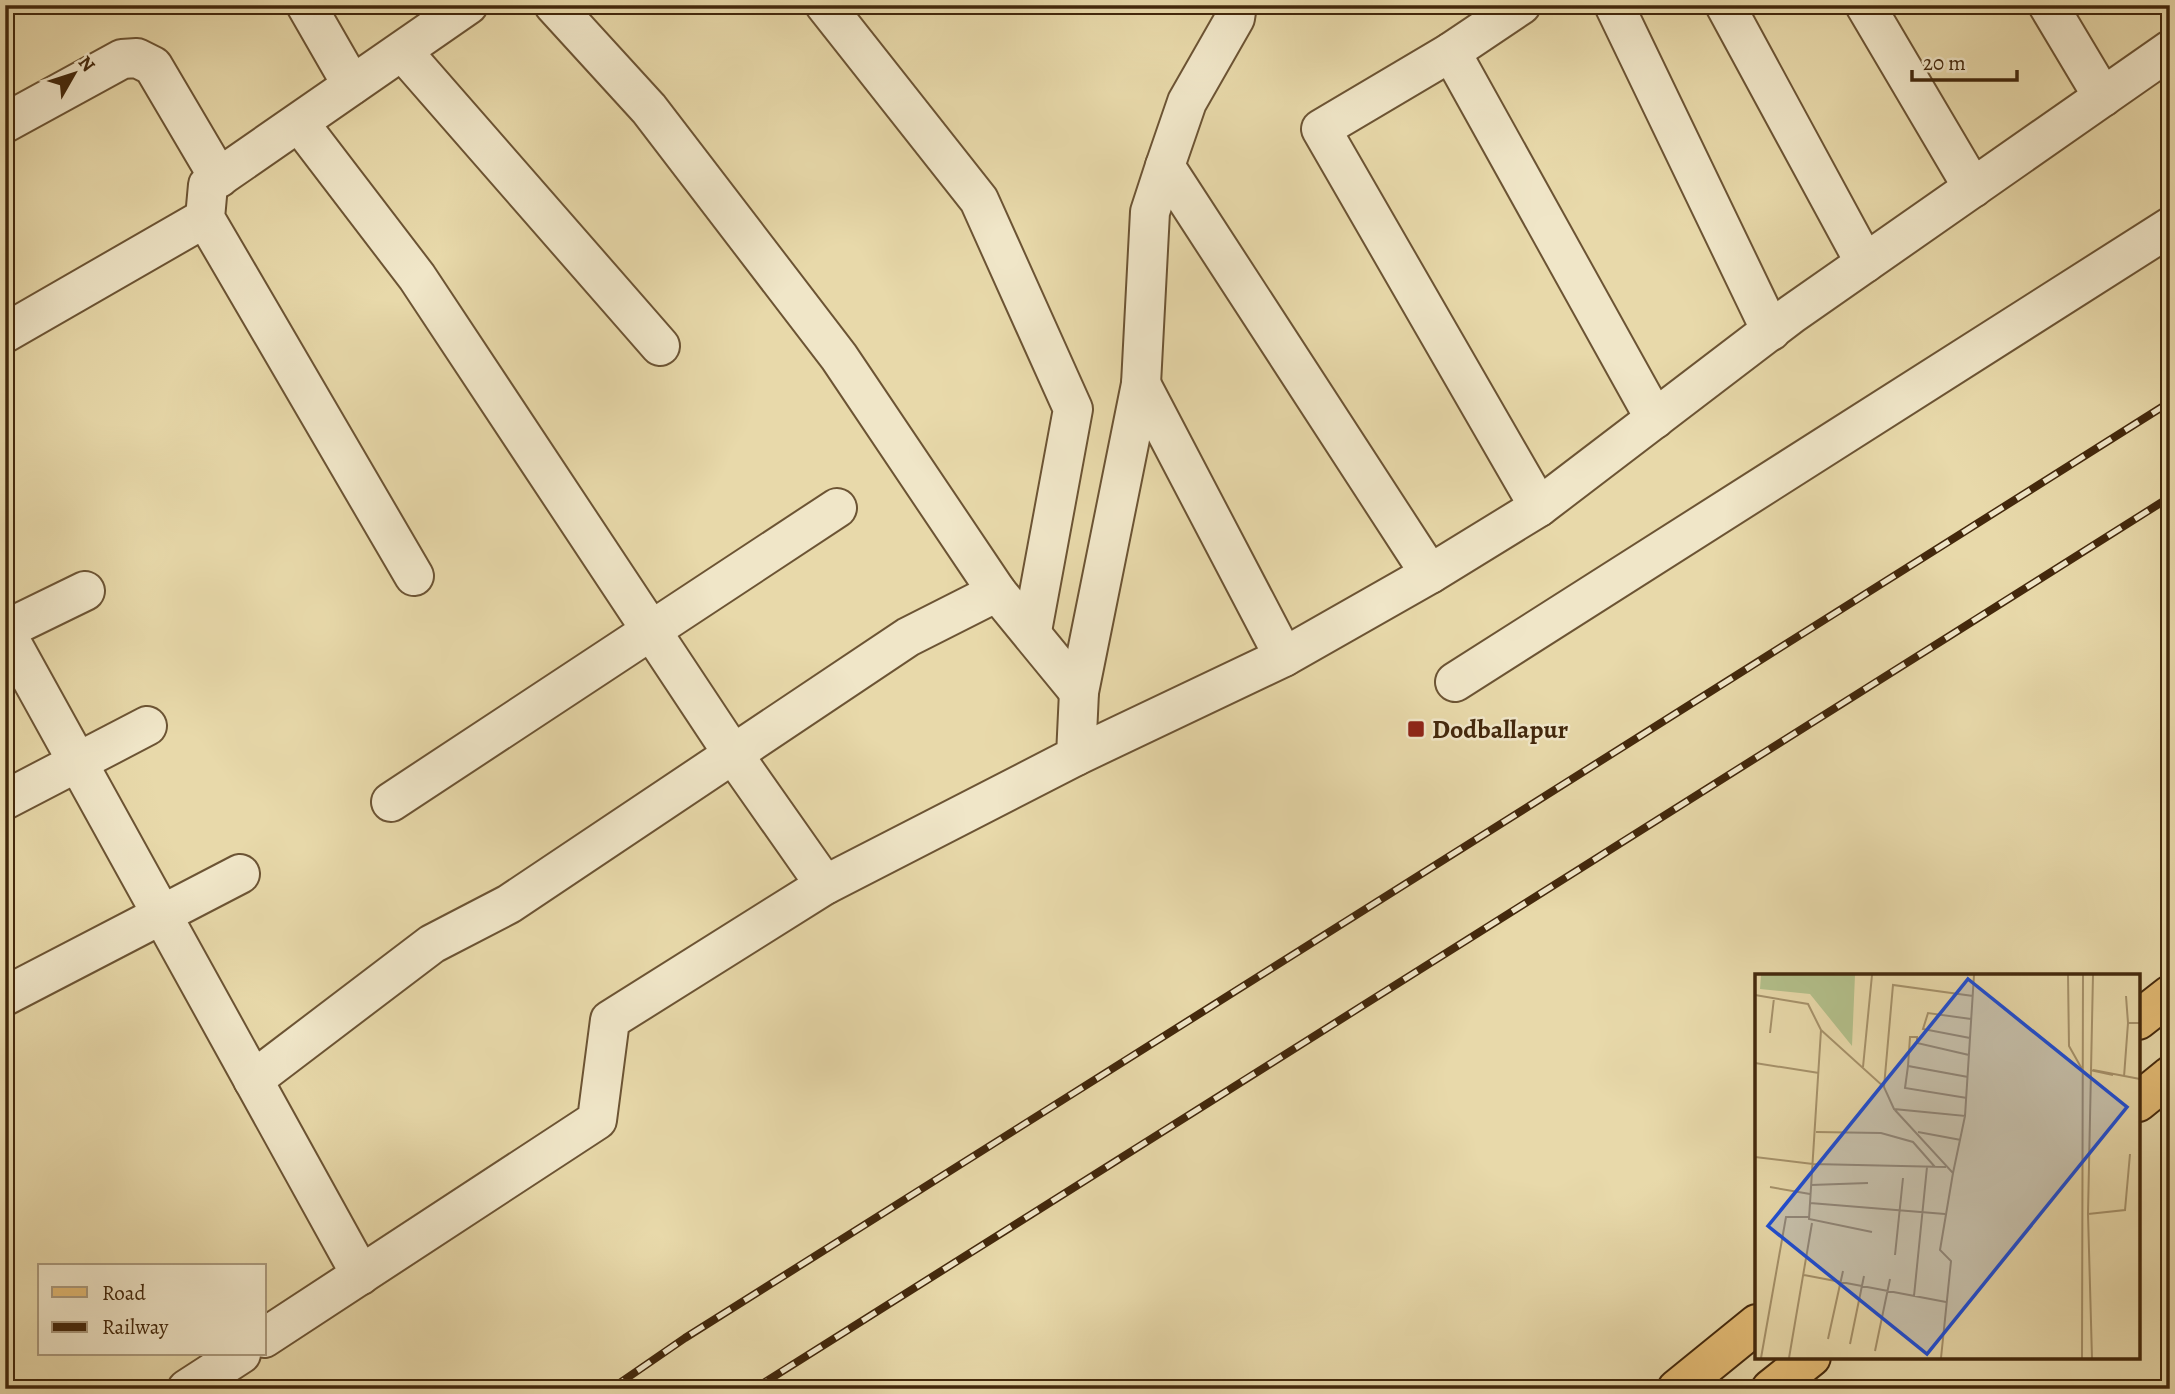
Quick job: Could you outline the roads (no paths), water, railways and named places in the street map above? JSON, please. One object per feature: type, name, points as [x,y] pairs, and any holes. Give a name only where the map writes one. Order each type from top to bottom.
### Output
[{"type":"main road","points":[[2140,1018],[2170,995]]},
{"type":"main road","points":[[2140,1100],[2170,1076]]},
{"type":"main road","points":[[1677,1389],[1755,1326]]},
{"type":"main road","points":[[1771,1389],[1808,1359]]},
{"type":"street","points":[[306,5],[352,85]]},
{"type":"street","points":[[414,576],[205,218],[208,185],[300,124],[468,5]]},
{"type":"street","points":[[554,5],[649,109],[839,357],[997,592],[1032,631],[1079,692]]},
{"type":"street","points":[[825,5],[979,201],[1073,409],[1032,631]]},
{"type":"street","points":[[1521,5],[1451,52],[1321,129],[1539,507]]},
{"type":"street","points":[[1614,5],[1771,331]]},
{"type":"street","points":[[1725,5],[1865,263]]},
{"type":"street","points":[[1865,5],[1973,188]]},
{"type":"street","points":[[2048,5],[2103,97]]},
{"type":"street","points":[[1076,756],[1079,692],[1141,384],[1150,212],[1187,102],[1243,9]]},
{"type":"street","points":[[266,1337],[597,1120],[610,1020],[825,885],[1076,756],[1284,657],[1430,574],[1539,507],[1771,331],[2170,50]]},
{"type":"street","points":[[403,52],[660,346]]},
{"type":"street","points":[[1451,52],[1655,419]]},
{"type":"street","points":[[5,123],[122,59],[137,58],[153,66],[219,178]]},
{"type":"street","points":[[300,124],[417,277],[733,754],[825,885]]},
{"type":"street","points":[[1165,166],[1430,574]]},
{"type":"street","points":[[5,333],[205,218]]},
{"type":"street","points":[[1454,682],[2170,227]]},
{"type":"street","points":[[1141,384],[1284,657]]},
{"type":"street","points":[[391,802],[653,632],[836,508]]},
{"type":"street","points":[[85,591],[5,631],[361,1275]]},
{"type":"street","points":[[253,1080],[432,944],[509,904],[908,636],[997,592]]},
{"type":"street","points":[[5,800],[147,726]]},
{"type":"street","points":[[5,996],[240,874]]},
{"type":"street","points":[[187,1389],[238,1356]]},
{"type":"railway","points":[[611,1389],[685,1338],[2170,402]]},
{"type":"railway","points":[[754,1389],[2170,497]]},
{"type":"place","name":"Dodballapur","points":[[1416,729]]}]
